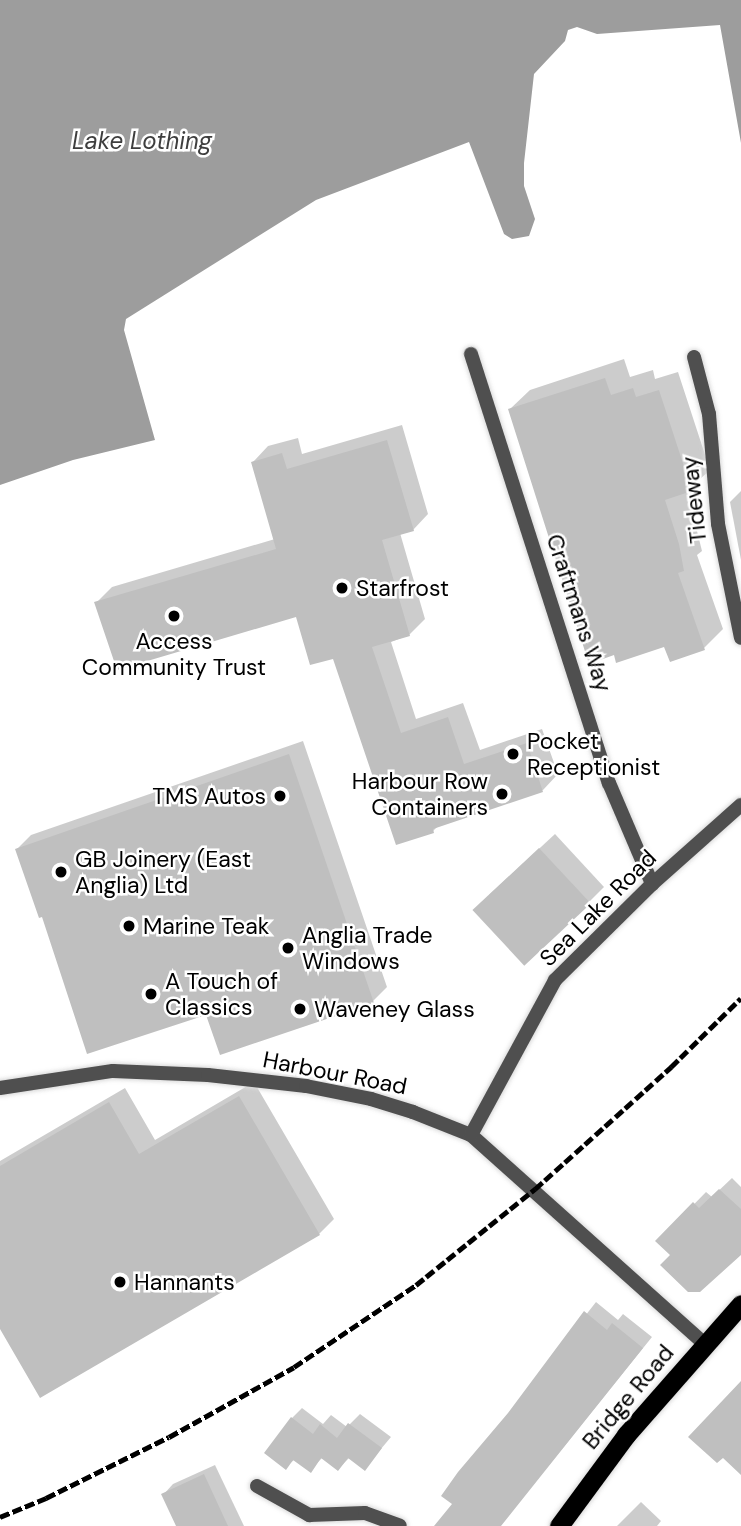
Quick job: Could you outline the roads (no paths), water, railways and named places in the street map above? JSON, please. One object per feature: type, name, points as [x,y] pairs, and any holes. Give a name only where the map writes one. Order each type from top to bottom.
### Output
[{"type":"highway","name":"Bridge Road","points":[[559,1526],[626,1435],[741,1304]]},
{"type":"street","name":"Craftmans Way","points":[[471,354],[609,783],[652,884]]},
{"type":"street","name":"Tideway","points":[[694,357],[709,414],[718,523],[741,638]]},
{"type":"street","name":"Sea Lake Road","points":[[471,1135],[555,980],[652,884],[741,805]]},
{"type":"street","name":"Harbour Road","points":[[0,1088],[113,1071],[208,1075],[306,1086],[371,1099],[471,1135],[705,1344]]},
{"type":"street","points":[[257,1486],[307,1521],[365,1513],[400,1526]]},
{"type":"water","name":"Lake Lothing","points":[[0,0],[741,0],[741,143],[720,25],[597,34],[577,27],[568,30],[565,41],[534,74],[524,163],[524,186],[535,219],[529,236],[512,239],[504,234],[469,142],[316,200],[126,319],[124,330],[155,440],[73,460],[0,485]]},
{"type":"railway","points":[[0,1517],[46,1498],[169,1437],[294,1367],[416,1285],[535,1189],[671,1067],[741,998]]},
{"type":"place","name":"Starfrost","points":[[342,588]]},
{"type":"place","name":"Access Community Trust","points":[[174,616]]},
{"type":"place","name":"Pocket Receptionist","points":[[513,754]]},
{"type":"place","name":"Harbour Row Containers","points":[[502,794]]},
{"type":"place","name":"TMS Autos","points":[[280,796]]},
{"type":"place","name":"GB Joinery (East Anglia) Ltd","points":[[61,872]]},
{"type":"place","name":"Marine Teak","points":[[129,926]]},
{"type":"place","name":"Anglia Trade Windows","points":[[288,948]]},
{"type":"place","name":"A Touch of Classics","points":[[151,994]]},
{"type":"place","name":"Waveney Glass","points":[[300,1009]]},
{"type":"place","name":"Hannants","points":[[120,1282]]}]
